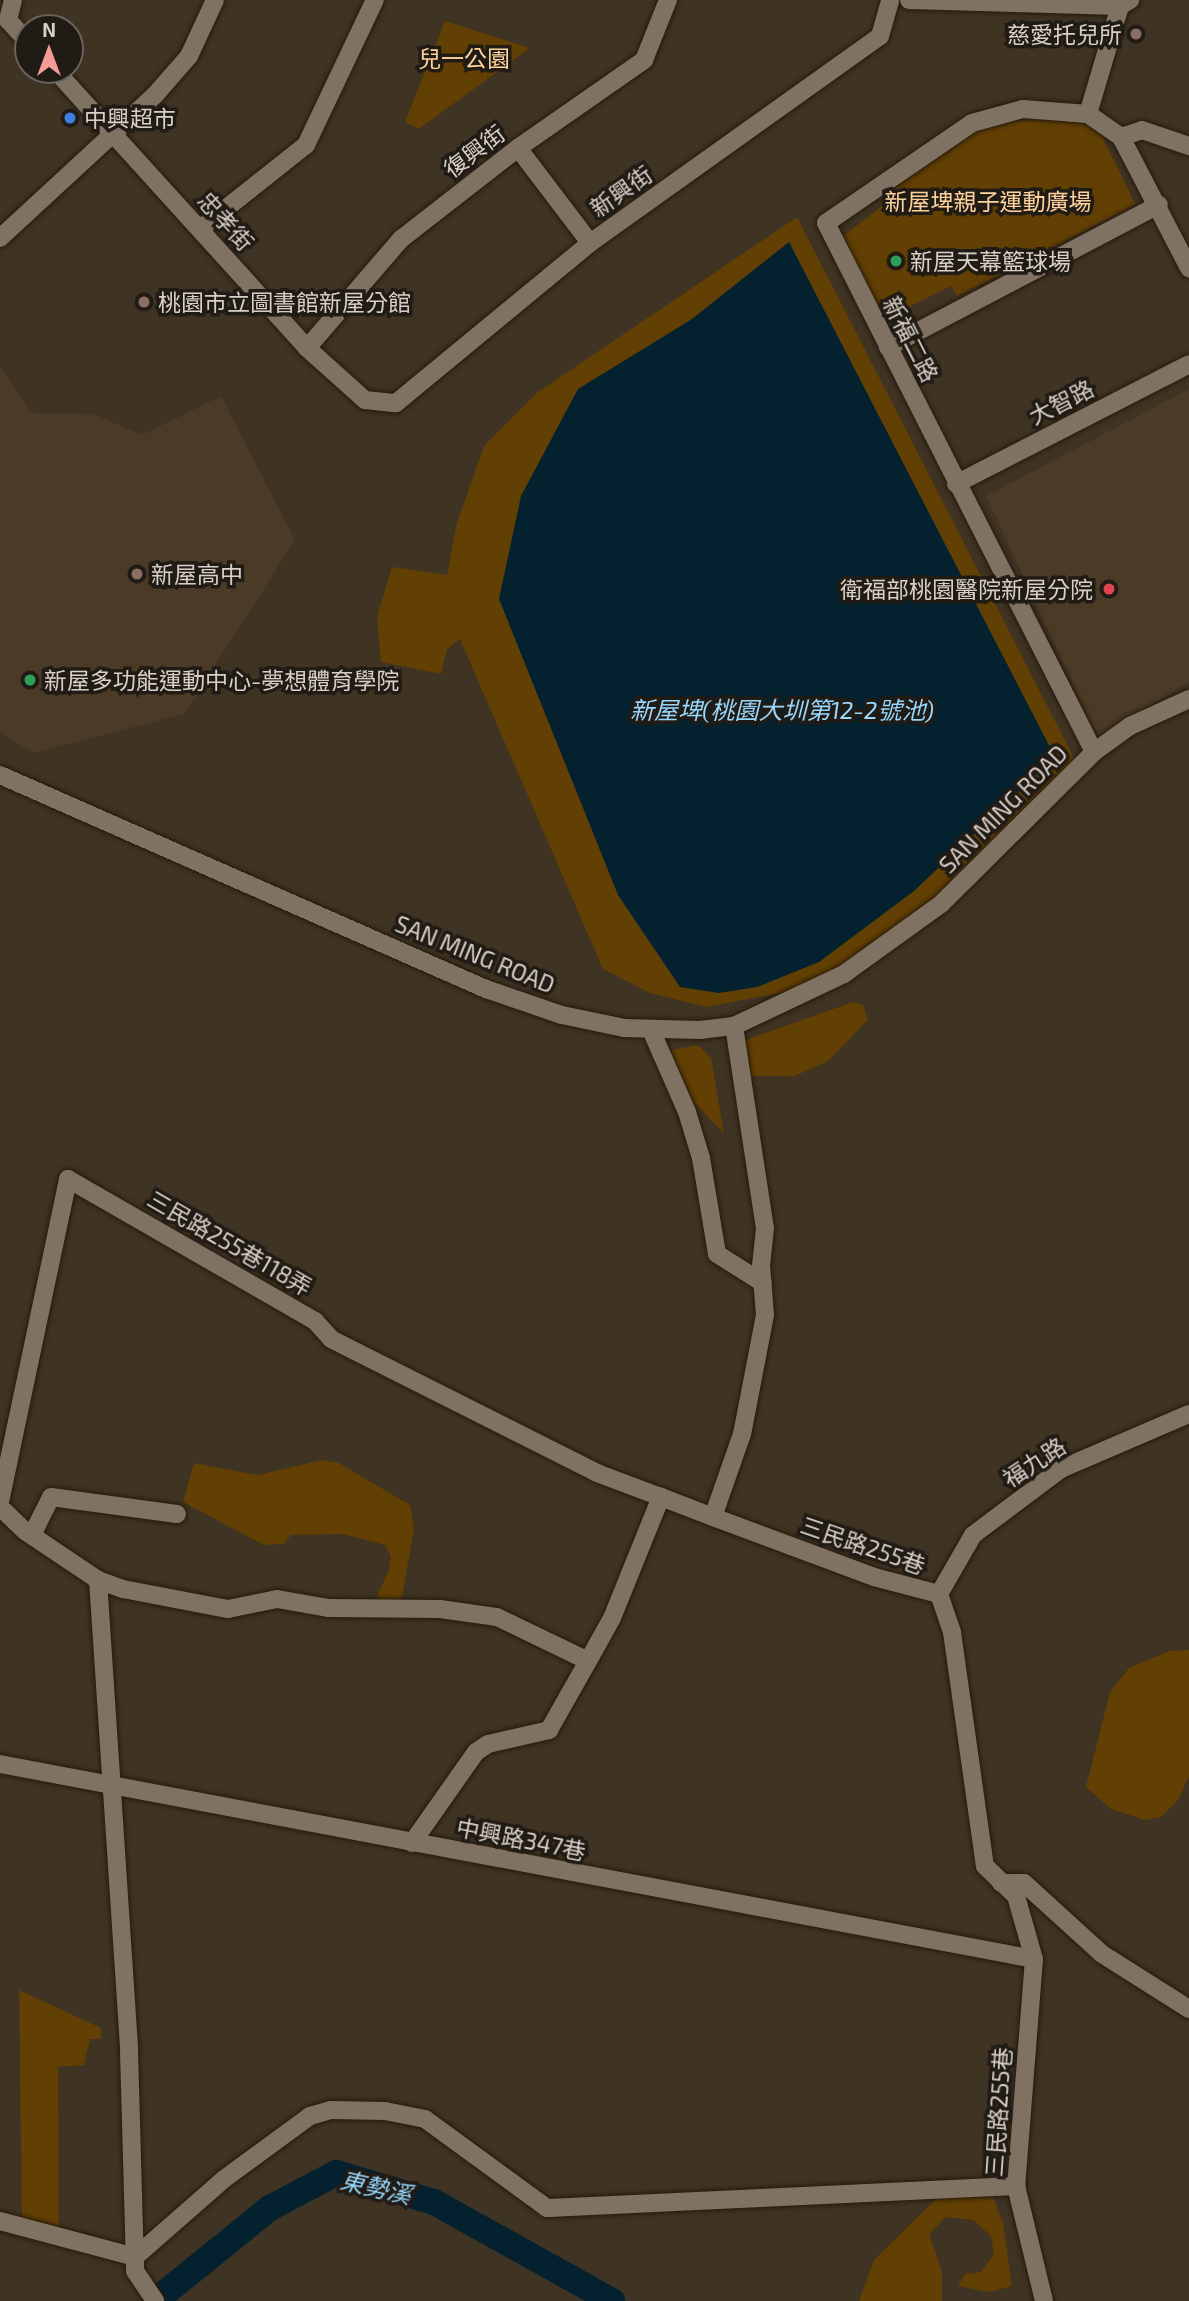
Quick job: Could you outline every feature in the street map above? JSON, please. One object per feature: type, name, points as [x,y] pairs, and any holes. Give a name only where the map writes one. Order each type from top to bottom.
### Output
[{"type":"street","points":[[4,19],[13,0]]},
{"type":"street","points":[[0,238],[155,95],[188,55],[215,0]]},
{"type":"street","points":[[200,229],[306,145],[375,0]]},
{"type":"street","name":"復興街","points":[[307,348],[401,239],[518,148],[644,61],[668,0]]},
{"type":"street","name":"新興街","points":[[365,400],[396,403],[590,243],[880,36],[890,0]]},
{"type":"street","points":[[909,0],[1125,3],[1094,117],[1121,138],[1159,205],[1189,268]]},
{"type":"street","name":"忠孝街","points":[[68,84],[307,348],[365,400]]},
{"type":"street","name":"新福二路","points":[[1094,117],[1023,109],[972,123],[826,223],[1094,752]]},
{"type":"street","points":[[1121,138],[1142,130],[1189,146]]},
{"type":"street","points":[[518,148],[590,243]]},
{"type":"street","points":[[888,347],[1159,205]]},
{"type":"street","name":"大智路","points":[[956,484],[1189,364]]},
{"type":"street","name":"SAN MING ROAD","points":[[0,775],[8,789],[486,989],[562,1015],[651,1030],[734,1026],[844,974],[941,904],[1094,752],[1130,726],[1189,698]]},
{"type":"street","points":[[713,1517],[742,1434],[765,1315],[765,1228],[734,1026]]},
{"type":"street","points":[[651,1030],[687,1112],[701,1158],[717,1254],[763,1283]]},
{"type":"street","name":"三民路255巷118弄","points":[[0,1504],[68,1180],[315,1321],[331,1339],[597,1474],[661,1497]]},
{"type":"street","name":"福九路","points":[[939,1594],[973,1535],[1061,1469],[1189,1413]]},
{"type":"street","points":[[32,1535],[51,1497],[177,1514]]},
{"type":"street","points":[[412,1843],[476,1752],[488,1744],[549,1730],[612,1618],[661,1497]]},
{"type":"street","name":"三民路255巷","points":[[661,1497],[874,1577],[939,1594],[952,1632],[985,1866],[1016,1896],[1024,1913],[1034,1959],[1016,2186],[1044,2301]]},
{"type":"street","points":[[0,1504],[32,1535],[98,1580],[228,1609],[276,1599],[329,1608],[440,1609],[497,1617],[588,1661]]},
{"type":"street","points":[[98,1580],[113,1787],[135,2264],[155,2301]]},
{"type":"street","name":"中興路347巷","points":[[0,1764],[1034,1959]]},
{"type":"street","points":[[1000,1883],[1024,1883],[1102,1954],[1189,2009]]},
{"type":"street","points":[[135,2264],[224,2179],[310,2116],[331,2110],[385,2111],[425,2119],[547,2208],[1016,2186]]},
{"type":"street","points":[[0,2221],[135,2264]]},
{"type":"shaded area","name":"新屋高中","points":[[0,366],[31,413],[94,414],[142,435],[221,396],[295,540],[184,714],[34,753],[0,733]]},
{"type":"shaded area","name":"衛福部桃園醫院新屋分院","points":[[1189,389],[1189,682],[1098,738],[986,496]]},
{"type":"green space","name":"兒一公園","points":[[445,21],[530,48],[419,129],[405,122]]},
{"type":"green space","name":"新屋埤親子運動廣場","points":[[1077,119],[1101,134],[1135,204],[957,296],[951,286],[885,319],[842,237],[899,193],[895,184],[954,138],[998,122]]},
{"type":"green space","name":"新屋埤(桃園大圳第12-2號池)","points":[[797,217],[1075,760],[964,878],[812,987],[706,1007],[650,993],[603,969],[460,639],[447,649],[441,674],[381,662],[377,617],[392,567],[447,575],[457,523],[484,446],[538,392]]},
{"type":"green space","points":[[853,1002],[863,1005],[868,1020],[828,1061],[795,1076],[735,1076],[726,1047]]},
{"type":"green space","points":[[698,1045],[711,1058],[724,1134],[697,1105],[671,1087],[662,1052]]},
{"type":"green space","points":[[322,1460],[339,1463],[410,1505],[414,1530],[401,1601],[376,1599],[389,1569],[391,1557],[385,1545],[343,1534],[291,1535],[284,1544],[264,1545],[183,1502],[194,1463],[258,1475]]},
{"type":"green space","points":[[1189,1650],[1189,1776],[1178,1800],[1161,1817],[1145,1820],[1111,1809],[1086,1787],[1110,1692],[1129,1668],[1170,1651]]},
{"type":"green space","points":[[19,1990],[101,2028],[101,2039],[90,2039],[84,2065],[58,2067],[59,2238],[22,2225]]},
{"type":"green space","points":[[941,2194],[992,2194],[1003,2223],[1012,2286],[989,2292],[958,2286],[965,2274],[981,2272],[994,2254],[991,2236],[973,2220],[946,2217],[929,2234],[942,2272],[942,2301],[859,2301],[874,2260]]},
{"type":"water","name":"新屋埤(桃園大圳第12-2號池)","points":[[789,242],[1055,757],[914,891],[819,962],[757,987],[719,993],[680,987],[618,895],[499,599],[521,496],[578,389],[692,319]]},
{"type":"waterway","name":"東勢溪","points":[[155,2301],[270,2208],[336,2173],[434,2202],[612,2301]]},
{"type":"place","name":"慈愛托兒所","points":[[1136,34]]},
{"type":"place","name":"中興超市","points":[[70,118]]},
{"type":"place","name":"新屋天幕籃球場","points":[[896,261]]},
{"type":"place","name":"桃園市立圖書館新屋分館","points":[[144,302]]},
{"type":"place","name":"新屋高中","points":[[137,574]]},
{"type":"place","name":"衛福部桃園醫院新屋分院","points":[[1109,589]]},
{"type":"place","name":"新屋多功能運動中心-夢想體育學院","points":[[30,680]]}]
